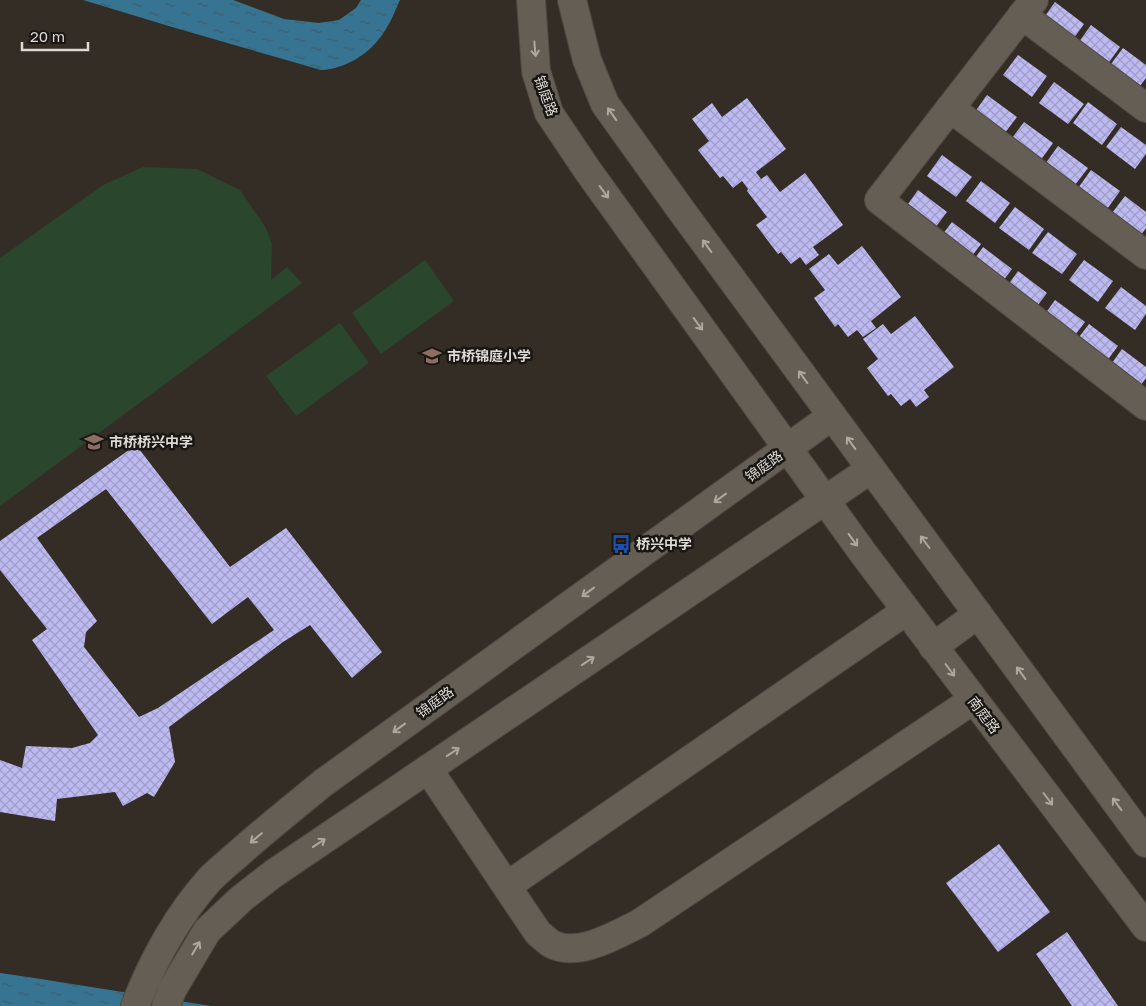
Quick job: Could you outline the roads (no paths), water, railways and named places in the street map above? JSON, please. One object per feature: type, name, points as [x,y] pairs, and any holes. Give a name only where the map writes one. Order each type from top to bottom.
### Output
[{"type":"street","name":"锦庭路","points":[[530,0],[536,72],[549,113],[594,179],[824,500]]},
{"type":"street","points":[[572,0],[587,60],[605,104],[870,469],[1146,843]]},
{"type":"street","points":[[1146,108],[1028,8],[879,200],[1146,406]]},
{"type":"street","points":[[950,108],[1146,255]]},
{"type":"street","name":"锦庭路","points":[[135,1006],[168,935],[182,914],[211,878],[255,839],[323,783],[832,416]]},
{"type":"street","points":[[169,998],[207,931],[242,898],[272,874],[870,469]]},
{"type":"street","name":"南庭路","points":[[824,500],[1146,927]]},
{"type":"street","points":[[507,886],[906,611]]},
{"type":"street","points":[[933,647],[978,614]]},
{"type":"street","points":[[428,769],[538,932],[550,943],[564,948],[580,947],[606,940],[640,923],[973,700]]},
{"type":"water","points":[[83,0],[233,0],[284,19],[319,23],[339,20],[356,8],[361,0],[400,0],[379,40],[372,47],[340,67],[321,70]]},
{"type":"water","points":[[0,973],[28,977],[211,1006],[0,1006]]},
{"type":"place","name":"市桥锦庭小学","points":[[432,356]]},
{"type":"place","name":"市桥桥兴中学","points":[[94,442]]},
{"type":"place","name":"桥兴中学","points":[[621,544]]}]
